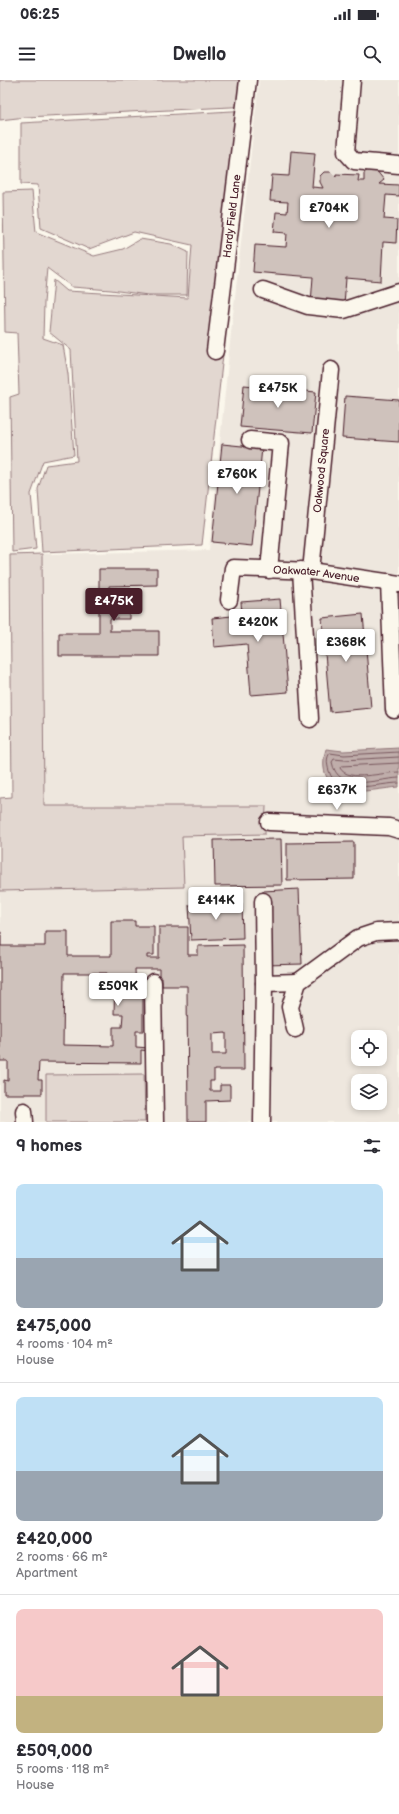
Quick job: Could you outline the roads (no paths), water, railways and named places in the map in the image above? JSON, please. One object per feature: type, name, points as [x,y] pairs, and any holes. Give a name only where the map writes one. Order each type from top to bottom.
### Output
[{"type":"street","name":"Hardy Field Lane","points":[[215,351],[248,80]]},
{"type":"street","points":[[352,80],[346,152],[354,161],[399,165]]},
{"type":"street","points":[[263,290],[308,306],[344,310],[399,292]]},
{"type":"street","name":"Oakwood Square","points":[[310,719],[306,571],[331,370]]},
{"type":"street","points":[[250,440],[281,443],[270,570]]},
{"type":"street","name":"Oakwater Avenue","points":[[229,600],[233,568],[306,571],[394,582]]},
{"type":"street","points":[[394,582],[394,710]]},
{"type":"street","points":[[269,822],[388,827],[399,830]]},
{"type":"street","points":[[262,1122],[264,983],[263,901]]},
{"type":"street","points":[[264,983],[298,982],[358,938],[376,932],[399,931]]},
{"type":"street","points":[[153,982],[155,1122]]},
{"type":"street","points":[[294,1029],[290,1007],[298,982]]},
{"type":"water","points":[[399,748],[399,787],[366,791],[349,791],[334,785],[326,776],[324,770],[324,757],[326,749],[343,751]]}]
